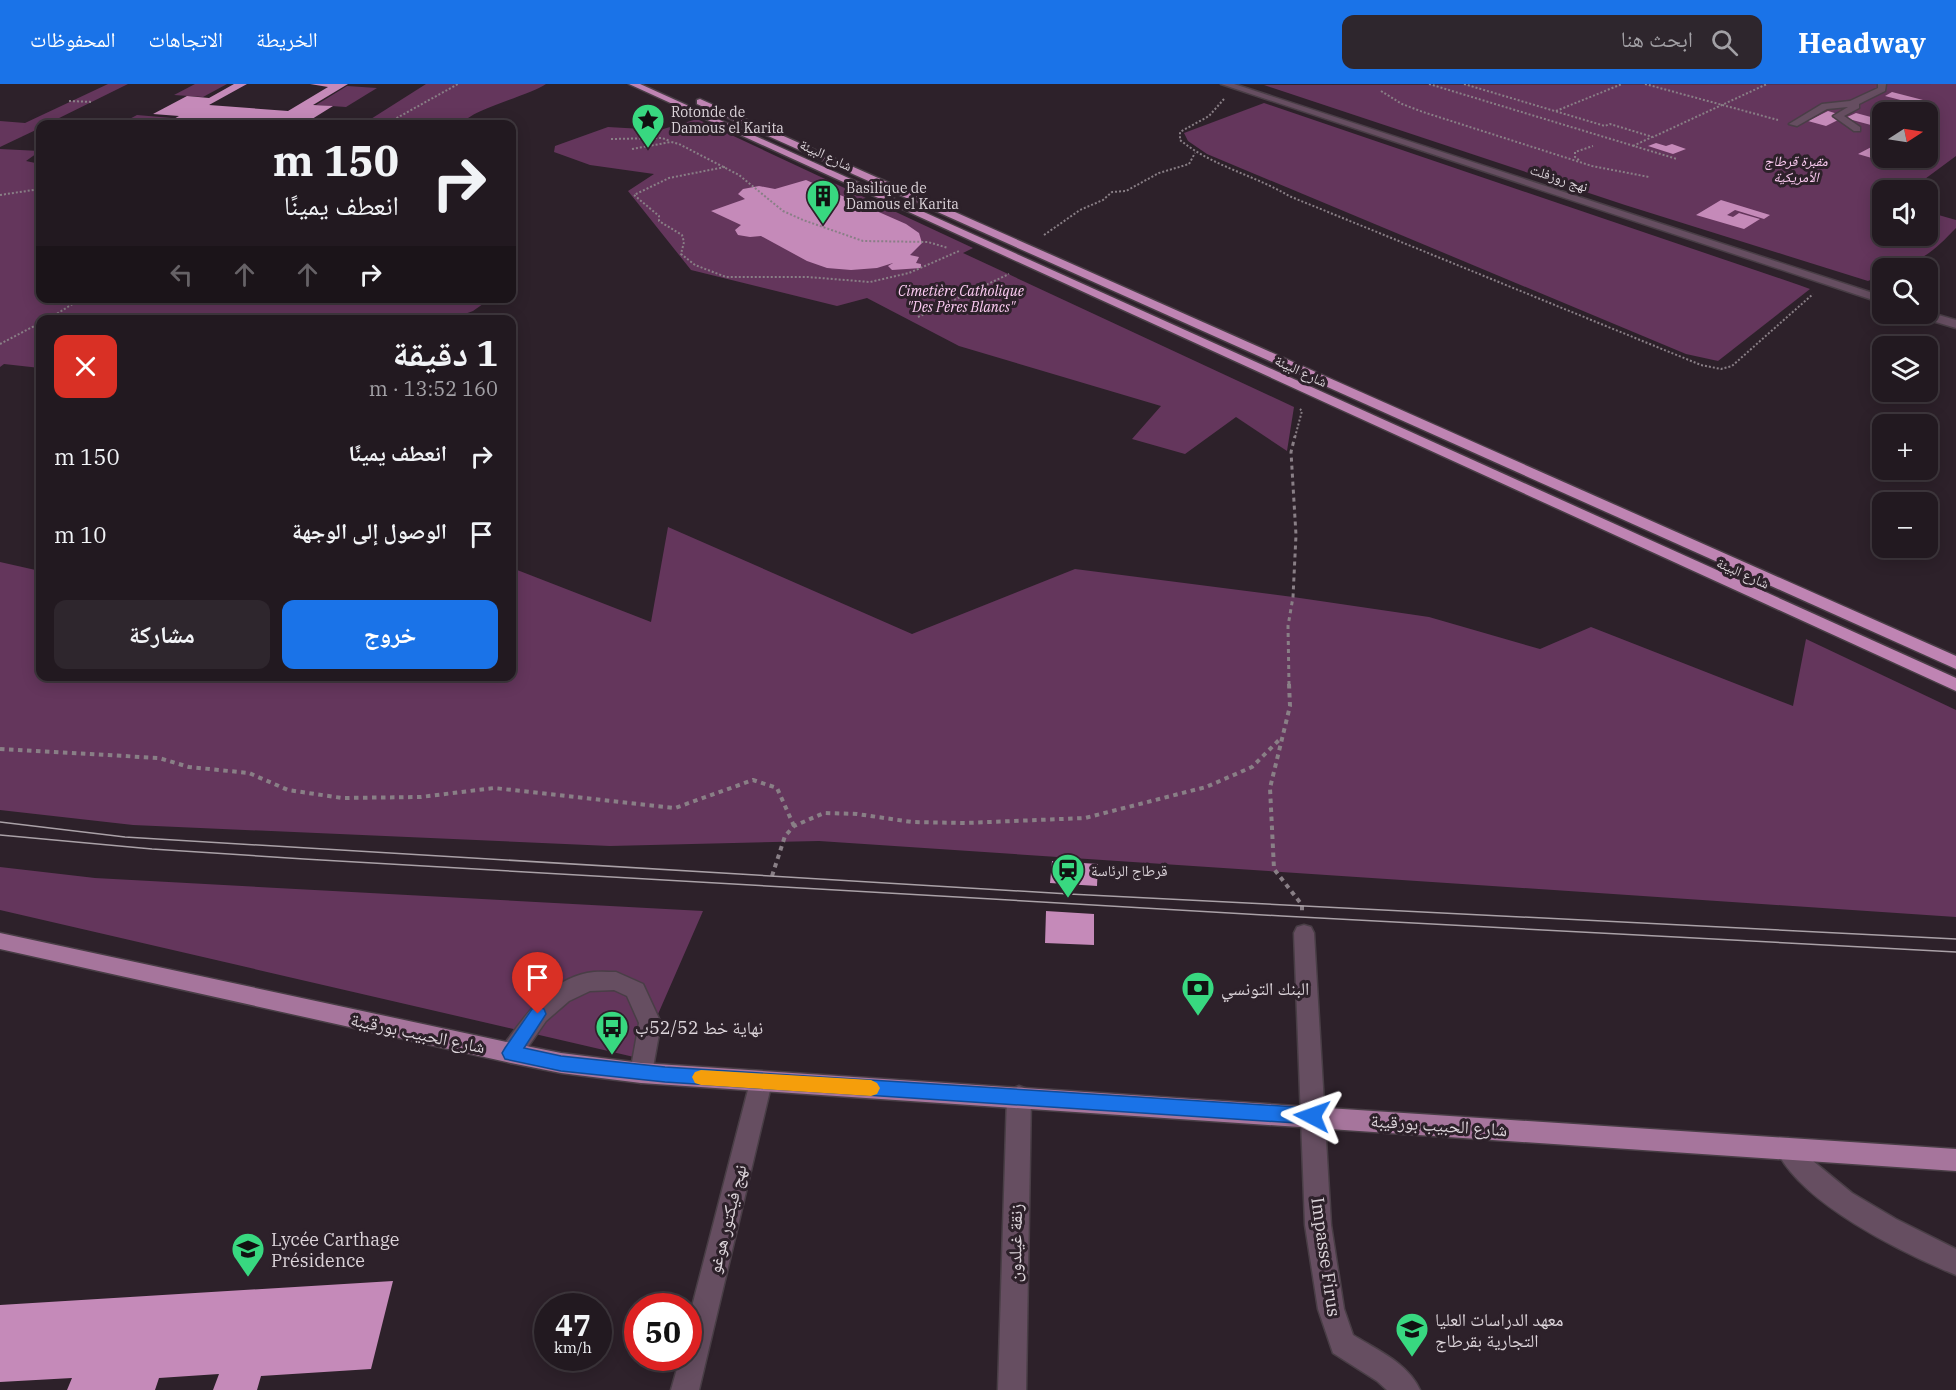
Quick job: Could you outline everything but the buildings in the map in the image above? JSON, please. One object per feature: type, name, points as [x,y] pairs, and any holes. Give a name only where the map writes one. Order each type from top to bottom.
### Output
[{"type":"highway","name":"شارع البيئة","points":[[633,84],[1018,265],[1956,685]]},
{"type":"highway","name":"شارع البيئة","points":[[659,84],[1956,663]]},
{"type":"main road","name":"شارع الحبيب بورقيبة","points":[[0,941],[511,1053],[561,1063],[641,1073],[1019,1096],[1956,1160]]},
{"type":"street","name":"نهج روزفلت","points":[[1226,84],[1872,297]]},
{"type":"street","points":[[1794,124],[1826,106],[1852,104],[1882,89],[1882,84]]},
{"type":"street","points":[[1852,104],[1857,107],[1838,116],[1857,129]]},
{"type":"street","points":[[1938,319],[1956,324]]},
{"type":"street","name":"Impasse Firus","points":[[1304,933],[1318,1225],[1325,1279],[1342,1344],[1397,1381]]},
{"type":"street","points":[[511,1053],[538,1014],[561,995],[588,982],[616,981],[636,990],[650,1023],[647,1050],[641,1073]]},
{"type":"street","name":"نهج فيكتور هوغو","points":[[686,1390],[761,1082]]},
{"type":"street","name":"زنقة غيلدون","points":[[1012,1390],[1019,1096]]},
{"type":"street","points":[[1788,1149],[1804,1171],[1830,1194],[1859,1213],[1956,1262]]},
{"type":"path","points":[[393,120],[458,84]]},
{"type":"path","points":[[1429,84],[1677,159]]},
{"type":"path","points":[[1464,84],[1653,136]]},
{"type":"path","points":[[1470,86],[1475,84]]},
{"type":"path","points":[[1556,111],[1622,84]]},
{"type":"path","points":[[1645,84],[1794,124]]},
{"type":"path","points":[[1633,146],[1767,84]]},
{"type":"path","points":[[1240,89],[1223,100],[1209,116],[1180,132],[1180,140],[1210,162],[1251,176],[1289,195],[1683,358],[1721,369],[1732,366],[1827,281]]},
{"type":"path","points":[[1381,91],[1401,104],[1423,112],[1582,162],[1649,177]]},
{"type":"path","points":[[69,100],[92,102]]},
{"type":"path","points":[[611,140],[662,138],[726,167],[783,211],[863,241],[928,242],[962,250],[919,272],[875,282],[809,277],[739,280],[706,272],[693,266],[681,254],[684,242],[682,235],[658,221],[659,216],[634,195],[657,183],[690,172],[715,171],[726,167]]},
{"type":"path","points":[[632,149],[671,142]]},
{"type":"path","points":[[1582,162],[1575,157],[1575,152],[1593,146]]},
{"type":"path","points":[[1016,243],[1049,233],[1080,210],[1103,200],[1112,192],[1126,191],[1159,173],[1189,164],[1195,153]]},
{"type":"path","points":[[0,195],[36,190]]},
{"type":"path","points":[[918,317],[1018,265]]},
{"type":"path","points":[[55,315],[74,303]]},
{"type":"path","points":[[0,344],[36,325]]},
{"type":"path","points":[[1296,406],[1302,411],[1292,452],[1296,534],[1293,597],[1288,626],[1290,706],[1270,788],[1274,869],[1302,905],[1304,933]]},
{"type":"path","points":[[772,876],[785,836],[794,826],[824,813],[857,814],[933,823],[1085,818],[1206,787],[1252,767],[1282,738]]},
{"type":"path","points":[[0,749],[159,758],[189,767],[249,772],[288,790],[342,798],[420,797],[494,788],[675,808],[753,780],[777,788],[794,826]]},
{"type":"green space","points":[[108,84],[128,84],[55,120],[36,120],[36,130],[0,147],[0,121],[25,123]]},
{"type":"green space","points":[[195,84],[227,84],[203,97],[174,95]]},
{"type":"green space","points":[[426,84],[546,84],[487,108],[466,120],[369,120]]},
{"type":"green space","name":"مقبرة قرطاج الأمريكية","points":[[1956,84],[1956,156],[1924,180],[1872,180],[1872,246],[1938,246],[1922,258],[1872,258],[1872,279],[1868,281],[1625,205],[1264,85]]},
{"type":"green space","points":[[347,86],[377,88],[346,107],[316,105]]},
{"type":"green space","points":[[1264,103],[1810,289],[1718,361],[1686,354],[1207,154],[1188,141],[1184,133]]},
{"type":"green space","points":[[137,115],[172,118],[168,120],[128,120]]},
{"type":"green space","name":"Cimetière Catholique \"Des Pères Blancs\"","points":[[697,119],[973,248],[963,253],[1294,407],[1287,451],[1236,417],[1185,454],[1132,439],[1161,406],[959,346],[867,298],[837,306],[691,270],[628,191],[654,174],[590,165],[554,152],[555,146],[608,127],[660,130]]},
{"type":"green space","points":[[0,149],[36,151],[36,154],[26,161],[36,163],[36,303],[484,303],[462,315],[36,315],[36,368],[4,364],[0,367]]},
{"type":"green space","name":"مقبرة قرطاج الأمريكية","points":[[1938,215],[1956,220],[1956,228],[1938,246]]},
{"type":"green space","points":[[668,527],[912,634],[1075,569],[1429,617],[1540,649],[1591,627],[1793,706],[1806,639],[1956,710],[1956,917],[819,841],[610,846],[133,825],[0,810],[0,562],[36,570],[36,681],[516,681],[516,570],[651,622]]},
{"type":"green space","points":[[0,867],[95,878],[703,911],[655,1021],[634,1057],[0,910]]},
{"type":"tram line","points":[[0,822],[125,837],[1069,894],[1956,939]]},
{"type":"tram line","points":[[0,835],[152,849],[304,859],[1282,916],[1956,952]]},
{"type":"slow traffic","points":[[701,1077],[871,1088]]},
{"type":"place","name":"Rotonde de Damous el Karita","points":[[648,149]]},
{"type":"place","name":"Basilique de Damous el Karita","points":[[823,225]]},
{"type":"place","name":"قرطاج الرئاسة","points":[[1068,899]]},
{"type":"place","name":"البنك التونسي","points":[[1198,1017]]},
{"type":"place","name":"نهاية خط 52/52ب","points":[[612,1056]]},
{"type":"place","name":"Lycée Carthage Présidence","points":[[248,1278]]},
{"type":"place","name":"معهد الدراسات العليا التجارية بقرطاج","points":[[1412,1358]]},
{"type":"route","points":[[538,1014],[511,1053],[561,1063],[665,1075],[1312,1116]]}]
